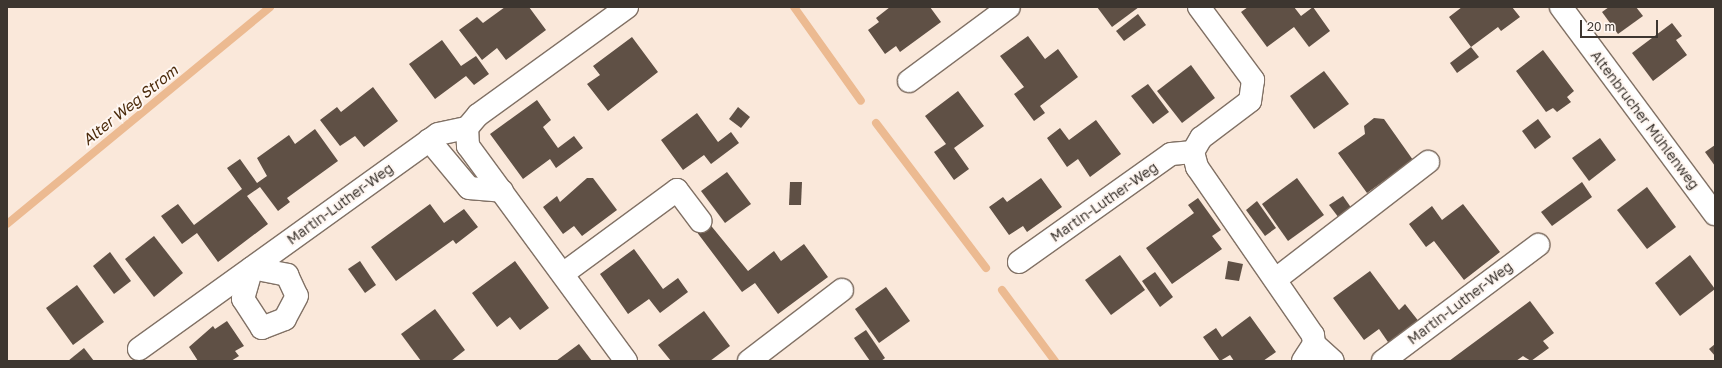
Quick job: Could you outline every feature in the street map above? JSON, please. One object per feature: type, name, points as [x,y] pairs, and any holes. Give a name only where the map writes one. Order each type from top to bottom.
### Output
[{"type":"street","points":[[626,361],[564,273],[468,146],[467,128],[478,115],[627,7]]},
{"type":"street","points":[[909,82],[1009,7]]},
{"type":"street","points":[[1199,7],[1253,80],[1250,101],[1201,138],[1193,152],[1197,167],[1276,279],[1313,335],[1309,353],[1333,361]]},
{"type":"street","name":"Altenbrucher Mühlenweg","points":[[1561,7],[1715,214]]},
{"type":"street","name":"Martin-Luther-Weg","points":[[139,349],[428,140],[438,134],[467,128]]},
{"type":"street","points":[[428,140],[469,188],[502,190]]},
{"type":"street","name":"Martin-Luther-Weg","points":[[1019,262],[1171,154],[1193,152]]},
{"type":"street","points":[[1276,279],[1428,162]]},
{"type":"street","points":[[564,273],[677,190],[700,221]]},
{"type":"street","name":"Martin-Luther-Weg","points":[[1383,361],[1538,245]]},
{"type":"street","points":[[749,361],[842,290]]},
{"type":"building","points":[[505,7],[529,7],[546,30],[506,60],[497,48],[482,60],[459,30],[477,17],[483,23]]},
{"type":"building","points":[[890,7],[930,7],[941,22],[900,52],[896,46],[885,54],[868,30],[879,22],[876,18]]},
{"type":"building","points":[[1097,7],[1139,7],[1112,27]]},
{"type":"building","points":[[1248,7],[1294,7],[1301,16],[1313,7],[1330,31],[1309,47],[1294,27],[1267,47],[1241,12]]},
{"type":"building","points":[[1462,7],[1512,7],[1520,17],[1501,31],[1498,27],[1471,47],[1449,17]]},
{"type":"building","points":[[1609,7],[1636,7],[1643,16],[1618,34],[1602,12]]},
{"type":"building","points":[[1138,14],[1146,25],[1124,41],[1116,31]]},
{"type":"building","points":[[1672,23],[1682,36],[1676,40],[1687,55],[1653,81],[1632,53]]},
{"type":"building","points":[[1028,36],[1045,59],[1058,49],[1078,77],[1040,106],[1045,113],[1034,121],[1014,94],[1024,87],[1000,56]]},
{"type":"building","points":[[632,37],[658,72],[608,111],[587,84],[600,75],[593,66]]},
{"type":"building","points":[[442,40],[461,66],[476,56],[489,74],[474,85],[466,76],[435,99],[409,64]]},
{"type":"building","points":[[1471,47],[1479,57],[1457,73],[1450,63]]},
{"type":"building","points":[[1543,50],[1574,91],[1567,97],[1571,102],[1557,112],[1553,108],[1546,112],[1516,71]]},
{"type":"building","points":[[1191,65],[1215,98],[1182,123],[1157,91]]},
{"type":"building","points":[[1324,71],[1349,104],[1314,129],[1290,96]]},
{"type":"building","points":[[1148,84],[1169,112],[1153,124],[1131,96]]},
{"type":"building","points":[[373,87],[398,121],[364,147],[355,136],[340,146],[320,120],[337,107],[341,112]]},
{"type":"building","points":[[958,91],[984,126],[954,148],[969,169],[954,180],[934,152],[946,144],[925,116]]},
{"type":"building","points":[[537,100],[551,120],[543,127],[558,148],[574,136],[583,148],[556,168],[550,159],[523,179],[490,134]]},
{"type":"building","points":[[738,107],[750,117],[741,128],[729,119]]},
{"type":"building","points":[[697,113],[718,142],[731,132],[739,143],[711,164],[704,155],[683,170],[661,140]]},
{"type":"building","points":[[1374,118],[1384,119],[1413,160],[1367,193],[1338,153],[1365,134],[1364,126]]},
{"type":"building","points":[[1538,119],[1551,137],[1535,149],[1522,131]]},
{"type":"building","points":[[1096,120],[1121,154],[1090,177],[1078,159],[1067,167],[1047,138],[1060,128],[1069,140]]},
{"type":"building","points":[[315,129],[338,161],[287,198],[290,202],[278,211],[260,187],[247,196],[268,224],[218,262],[197,233],[182,244],[161,216],[178,204],[194,225],[242,189],[227,168],[240,159],[257,183],[267,176],[257,158],[289,135],[295,144]]},
{"type":"building","points":[[1600,138],[1616,160],[1589,181],[1572,158]]},
{"type":"building","points":[[1715,145],[1715,166],[1705,152]]},
{"type":"building","points":[[727,172],[751,204],[725,223],[701,191]]},
{"type":"building","points":[[587,178],[593,178],[617,210],[582,236],[574,226],[563,234],[543,207],[557,196],[560,202]]},
{"type":"building","points":[[1041,178],[1062,207],[1027,232],[1023,226],[1009,235],[989,207],[1003,197],[1007,202]]},
{"type":"building","points":[[1297,178],[1324,215],[1288,241],[1262,204]]},
{"type":"building","points":[[790,182],[802,182],[801,205],[789,205]]},
{"type":"building","points":[[1582,182],[1592,197],[1552,226],[1541,212]]},
{"type":"building","points":[[1647,187],[1676,227],[1647,249],[1617,210]]},
{"type":"building","points":[[1343,196],[1352,209],[1339,218],[1329,205]]},
{"type":"building","points":[[1198,198],[1221,230],[1212,236],[1222,249],[1172,284],[1146,248],[1194,213],[1188,205]]},
{"type":"building","points":[[1257,201],[1276,228],[1265,236],[1246,210]]},
{"type":"building","points":[[430,204],[444,223],[464,209],[478,227],[456,244],[453,240],[396,281],[371,247]]},
{"type":"building","points":[[1463,204],[1500,252],[1464,280],[1434,241],[1426,247],[1409,224],[1432,206],[1442,220]]},
{"type":"building","points":[[708,222],[748,271],[774,251],[781,261],[804,244],[828,277],[778,314],[755,283],[742,292],[696,231]]},
{"type":"building","points":[[154,236],[183,273],[154,297],[125,259]]},
{"type":"building","points":[[634,249],[663,289],[678,278],[688,292],[660,313],[649,299],[628,314],[600,274]]},
{"type":"building","points":[[110,252],[131,281],[114,294],[93,266]]},
{"type":"building","points":[[1120,255],[1145,290],[1111,315],[1085,280]]},
{"type":"building","points":[[1690,255],[1715,289],[1680,316],[1655,283]]},
{"type":"building","points":[[360,261],[376,285],[365,293],[348,269]]},
{"type":"building","points":[[515,261],[549,308],[520,330],[510,317],[497,327],[472,293]]},
{"type":"building","points":[[1228,261],[1243,264],[1239,281],[1225,279]]},
{"type":"building","points":[[1370,271],[1399,310],[1405,304],[1420,323],[1390,345],[1379,329],[1364,340],[1333,298]]},
{"type":"building","points":[[1155,272],[1173,297],[1160,307],[1142,281]]},
{"type":"building","points":[[77,285],[104,322],[73,345],[46,308]]},
{"type":"building","points":[[886,287],[910,321],[879,343],[855,309]]},
{"type":"building","points":[[1530,301],[1554,333],[1543,341],[1549,348],[1531,361],[1523,356],[1516,361],[1449,361]]},
{"type":"building","points":[[435,309],[465,350],[451,361],[421,361],[401,334]]},
{"type":"building","points":[[704,311],[730,346],[710,361],[671,361],[658,345]]},
{"type":"building","points":[[1250,316],[1276,352],[1263,361],[1234,361],[1230,355],[1220,361],[1203,337],[1216,328],[1222,337]]},
{"type":"building","points":[[227,321],[244,346],[235,351],[239,356],[231,361],[198,361],[189,347],[213,326],[215,329]]},
{"type":"building","points":[[866,330],[885,358],[881,361],[870,361],[854,338]]},
{"type":"building","points":[[579,344],[592,361],[556,361]]},
{"type":"building","points":[[1715,344],[1715,356],[1709,349]]},
{"type":"building","points":[[84,348],[94,361],[68,361]]},
{"type":"waterway","name":"Alter Weg Strom","points":[[7,224],[270,7]]},
{"type":"waterway","points":[[794,7],[861,101]]},
{"type":"waterway","points":[[876,123],[986,268]]},
{"type":"waterway","points":[[1002,290],[1055,361]]}]
